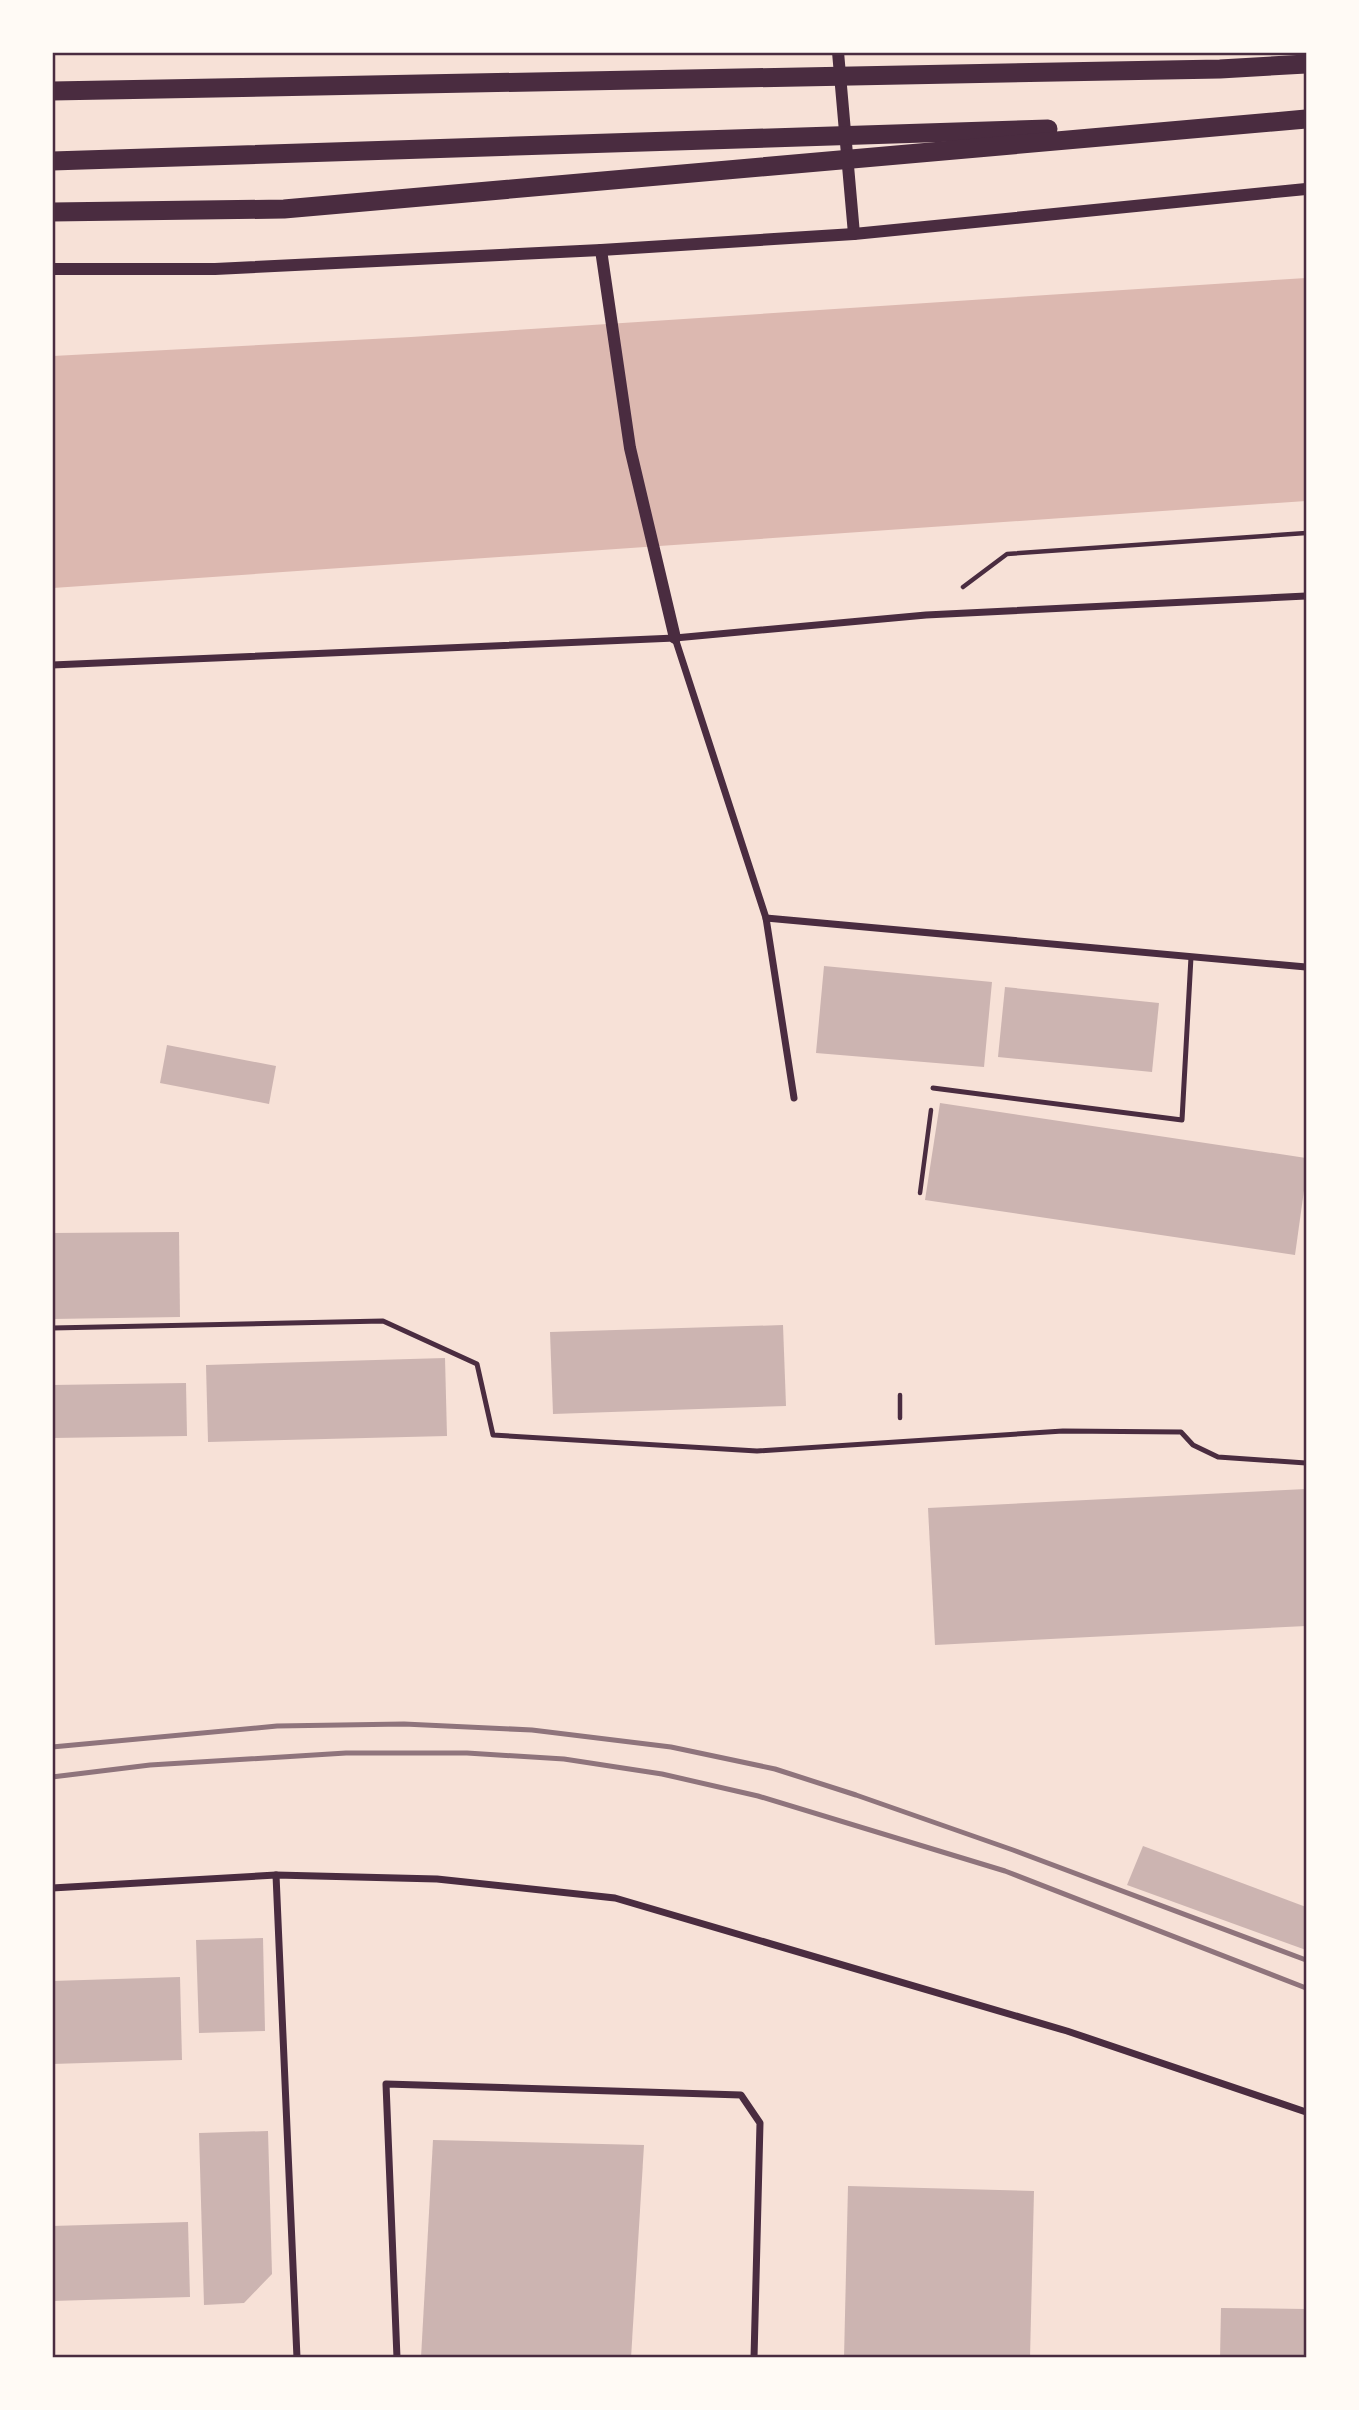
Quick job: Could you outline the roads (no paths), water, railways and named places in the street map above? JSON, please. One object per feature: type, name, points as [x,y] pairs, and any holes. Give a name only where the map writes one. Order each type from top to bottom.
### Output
[{"type":"highway","points":[[52,91],[1192,69],[1307,64]]},
{"type":"highway","points":[[52,212],[284,209],[1307,119]]},
{"type":"highway","points":[[52,161],[1256,123]]},
{"type":"street","points":[[838,52],[853,234]]},
{"type":"street","points":[[52,269],[215,269],[601,250],[853,234],[1307,189]]},
{"type":"street","points":[[601,250],[630,448],[676,638],[766,918],[794,1098]]},
{"type":"street","points":[[52,665],[676,638],[926,615],[1307,596]]},
{"type":"street","points":[[766,918],[1307,967]]},
{"type":"street","points":[[276,1875],[297,2357]]},
{"type":"street","points":[[52,1888],[276,1875],[437,1879],[615,1898],[1067,2031],[1307,2112]]},
{"type":"street","points":[[397,2357],[386,2084],[741,2095],[760,2123],[754,2357]]},
{"type":"lane","points":[[933,1088],[1182,1120],[1191,957]]},
{"type":"lane","points":[[52,1328],[383,1321],[477,1364],[493,1435],[757,1451],[1063,1431],[1181,1432],[1193,1445],[1218,1457],[1307,1463]]},
{"type":"railway","points":[[52,1747],[277,1726],[404,1724],[532,1730],[671,1747],[775,1769],[856,1795],[1013,1850],[1306,1960]]},
{"type":"railway","points":[[52,1777],[150,1765],[346,1753],[467,1753],[564,1759],[662,1774],[758,1796],[1005,1871],[1306,1988]]}]
